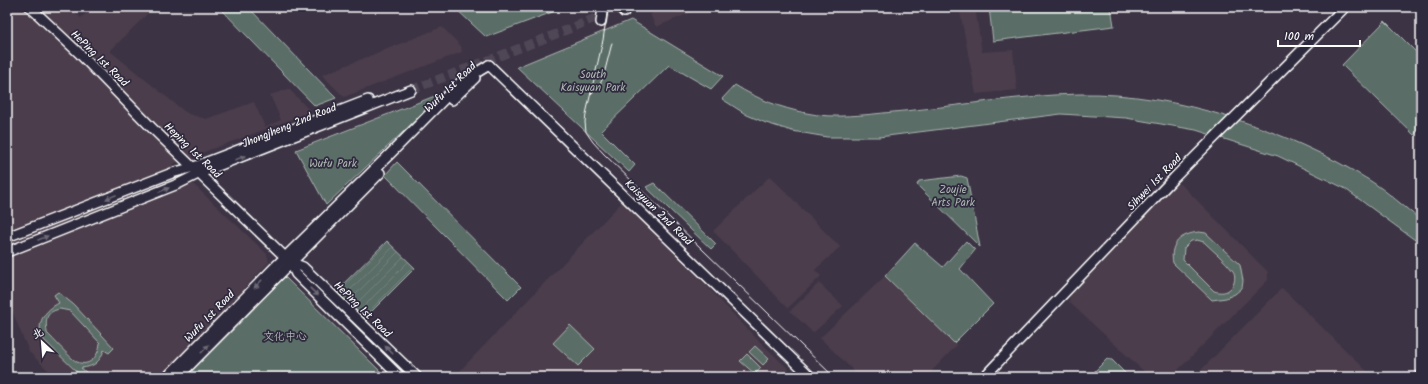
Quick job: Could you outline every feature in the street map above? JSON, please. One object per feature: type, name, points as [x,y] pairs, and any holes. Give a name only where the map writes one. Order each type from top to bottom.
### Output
[{"type":"street","name":"HePing 1st Road","points":[[30,7],[80,54],[151,127],[288,260],[296,274],[400,377]]},
{"type":"street","points":[[601,22],[602,7]]},
{"type":"street","name":"Sihwei 1st Road","points":[[984,377],[1174,178],[1345,7]]},
{"type":"street","name":"Wufu 1st Road","points":[[178,377],[288,260],[461,82],[489,65]]},
{"type":"street","name":"Kaisyuan 2nd Road","points":[[489,65],[811,377]]},
{"type":"street","name":"Jhongjheng 2nd Road","points":[[7,237],[174,172],[196,170],[410,88]]},
{"type":"street","name":"Jhongjheng 2nd Road","points":[[7,252],[178,184],[196,170]]},
{"type":"street","name":"HePing 1st Road","points":[[288,260],[303,267],[417,377]]},
{"type":"street","name":"Wufu 1st Road","points":[[167,377],[288,260]]},
{"type":"shaded area","points":[[7,7],[69,7],[81,18],[92,7],[154,7],[110,51],[184,111],[206,119],[254,102],[265,127],[281,120],[270,95],[289,89],[311,112],[172,164],[267,254],[269,262],[161,377],[55,377],[29,352],[7,299]]},
{"type":"shaded area","points":[[666,7],[704,7],[656,27],[650,14]]},
{"type":"shaded area","points":[[959,7],[975,7],[982,52],[1013,50],[1017,90],[976,94]]},
{"type":"shaded area","points":[[442,27],[461,46],[462,52],[344,97],[322,75]]},
{"type":"shaded area","points":[[770,176],[840,247],[815,270],[821,276],[788,308],[713,231]]},
{"type":"shaded area","points":[[1181,184],[1268,272],[1268,280],[1171,377],[1150,377],[1069,302],[1070,296],[1175,185]]},
{"type":"shaded area","points":[[622,202],[699,278],[755,337],[797,377],[454,377]]},
{"type":"shaded area","points":[[885,276],[957,345],[926,377],[860,377],[820,338]]},
{"type":"shaded area","points":[[819,283],[843,306],[813,333],[790,311]]},
{"type":"shaded area","points":[[1282,288],[1373,377],[1194,377]]},
{"type":"green space","points":[[219,7],[248,7],[336,98],[315,106]]},
{"type":"green space","points":[[454,7],[566,7],[486,37]]},
{"type":"green space","points":[[989,7],[1111,7],[1114,26],[993,41]]},
{"type":"green space","name":"South Kaisyuan Park","points":[[631,20],[723,76],[711,89],[669,65],[601,131],[635,165],[629,172],[517,67]]},
{"type":"green space","points":[[1385,21],[1421,57],[1421,128],[1414,135],[1342,65]]},
{"type":"green space","points":[[735,85],[752,95],[778,106],[806,113],[827,116],[860,115],[1009,99],[1080,94],[1117,95],[1192,107],[1267,130],[1303,145],[1337,162],[1376,184],[1421,220],[1421,234],[1415,240],[1344,188],[1278,156],[1196,130],[1126,118],[1061,114],[879,137],[827,137],[792,131],[747,115],[722,99]]},
{"type":"green space","name":"Wufu Park","points":[[440,94],[441,96],[326,205],[296,150]]},
{"type":"green space","points":[[397,162],[521,287],[508,300],[385,175]]},
{"type":"green space","name":"Zoujie Arts Park","points":[[961,176],[967,178],[980,247],[917,185],[919,181]]},
{"type":"green space","points":[[654,183],[716,244],[711,249],[646,187]]},
{"type":"green space","points":[[1193,233],[1206,233],[1240,265],[1243,281],[1242,288],[1235,294],[1226,298],[1212,300],[1173,263],[1172,256],[1175,245],[1182,237]],"holes":[[[1197,240],[1204,242],[1230,267],[1234,273],[1234,282],[1231,288],[1225,292],[1214,291],[1183,260],[1184,248],[1191,241]]]},
{"type":"green space","points":[[387,241],[415,268],[362,321],[334,293]]},
{"type":"green space","points":[[966,241],[975,250],[960,269],[993,304],[954,343],[885,276],[915,243],[943,267]]},
{"type":"green space","name":"文化中心","points":[[285,277],[386,377],[185,377]]},
{"type":"green space","points":[[58,292],[74,305],[114,348],[109,353],[104,350],[101,358],[93,365],[81,368],[87,373],[82,377],[44,340],[41,334],[40,328],[42,318],[49,309],[59,303],[54,295]],"holes":[[[60,309],[70,311],[100,343],[96,355],[90,362],[82,363],[74,360],[47,333],[46,321],[51,312]]]},
{"type":"green space","points":[[570,325],[595,349],[578,366],[553,343]]},
{"type":"green space","points":[[755,346],[769,359],[763,365],[749,352]]},
{"type":"green space","points":[[747,354],[761,368],[755,374],[740,361]]},
{"type":"green space","points":[[1107,359],[1112,360],[1129,377],[1089,377]]},
{"type":"tunnel","points":[[411,90],[564,31],[621,7]]},
{"type":"tram line","points":[[608,7],[603,40],[586,114],[586,132],[604,154],[834,377]]},
{"type":"tram line","points":[[591,94],[603,78],[612,43]]}]
